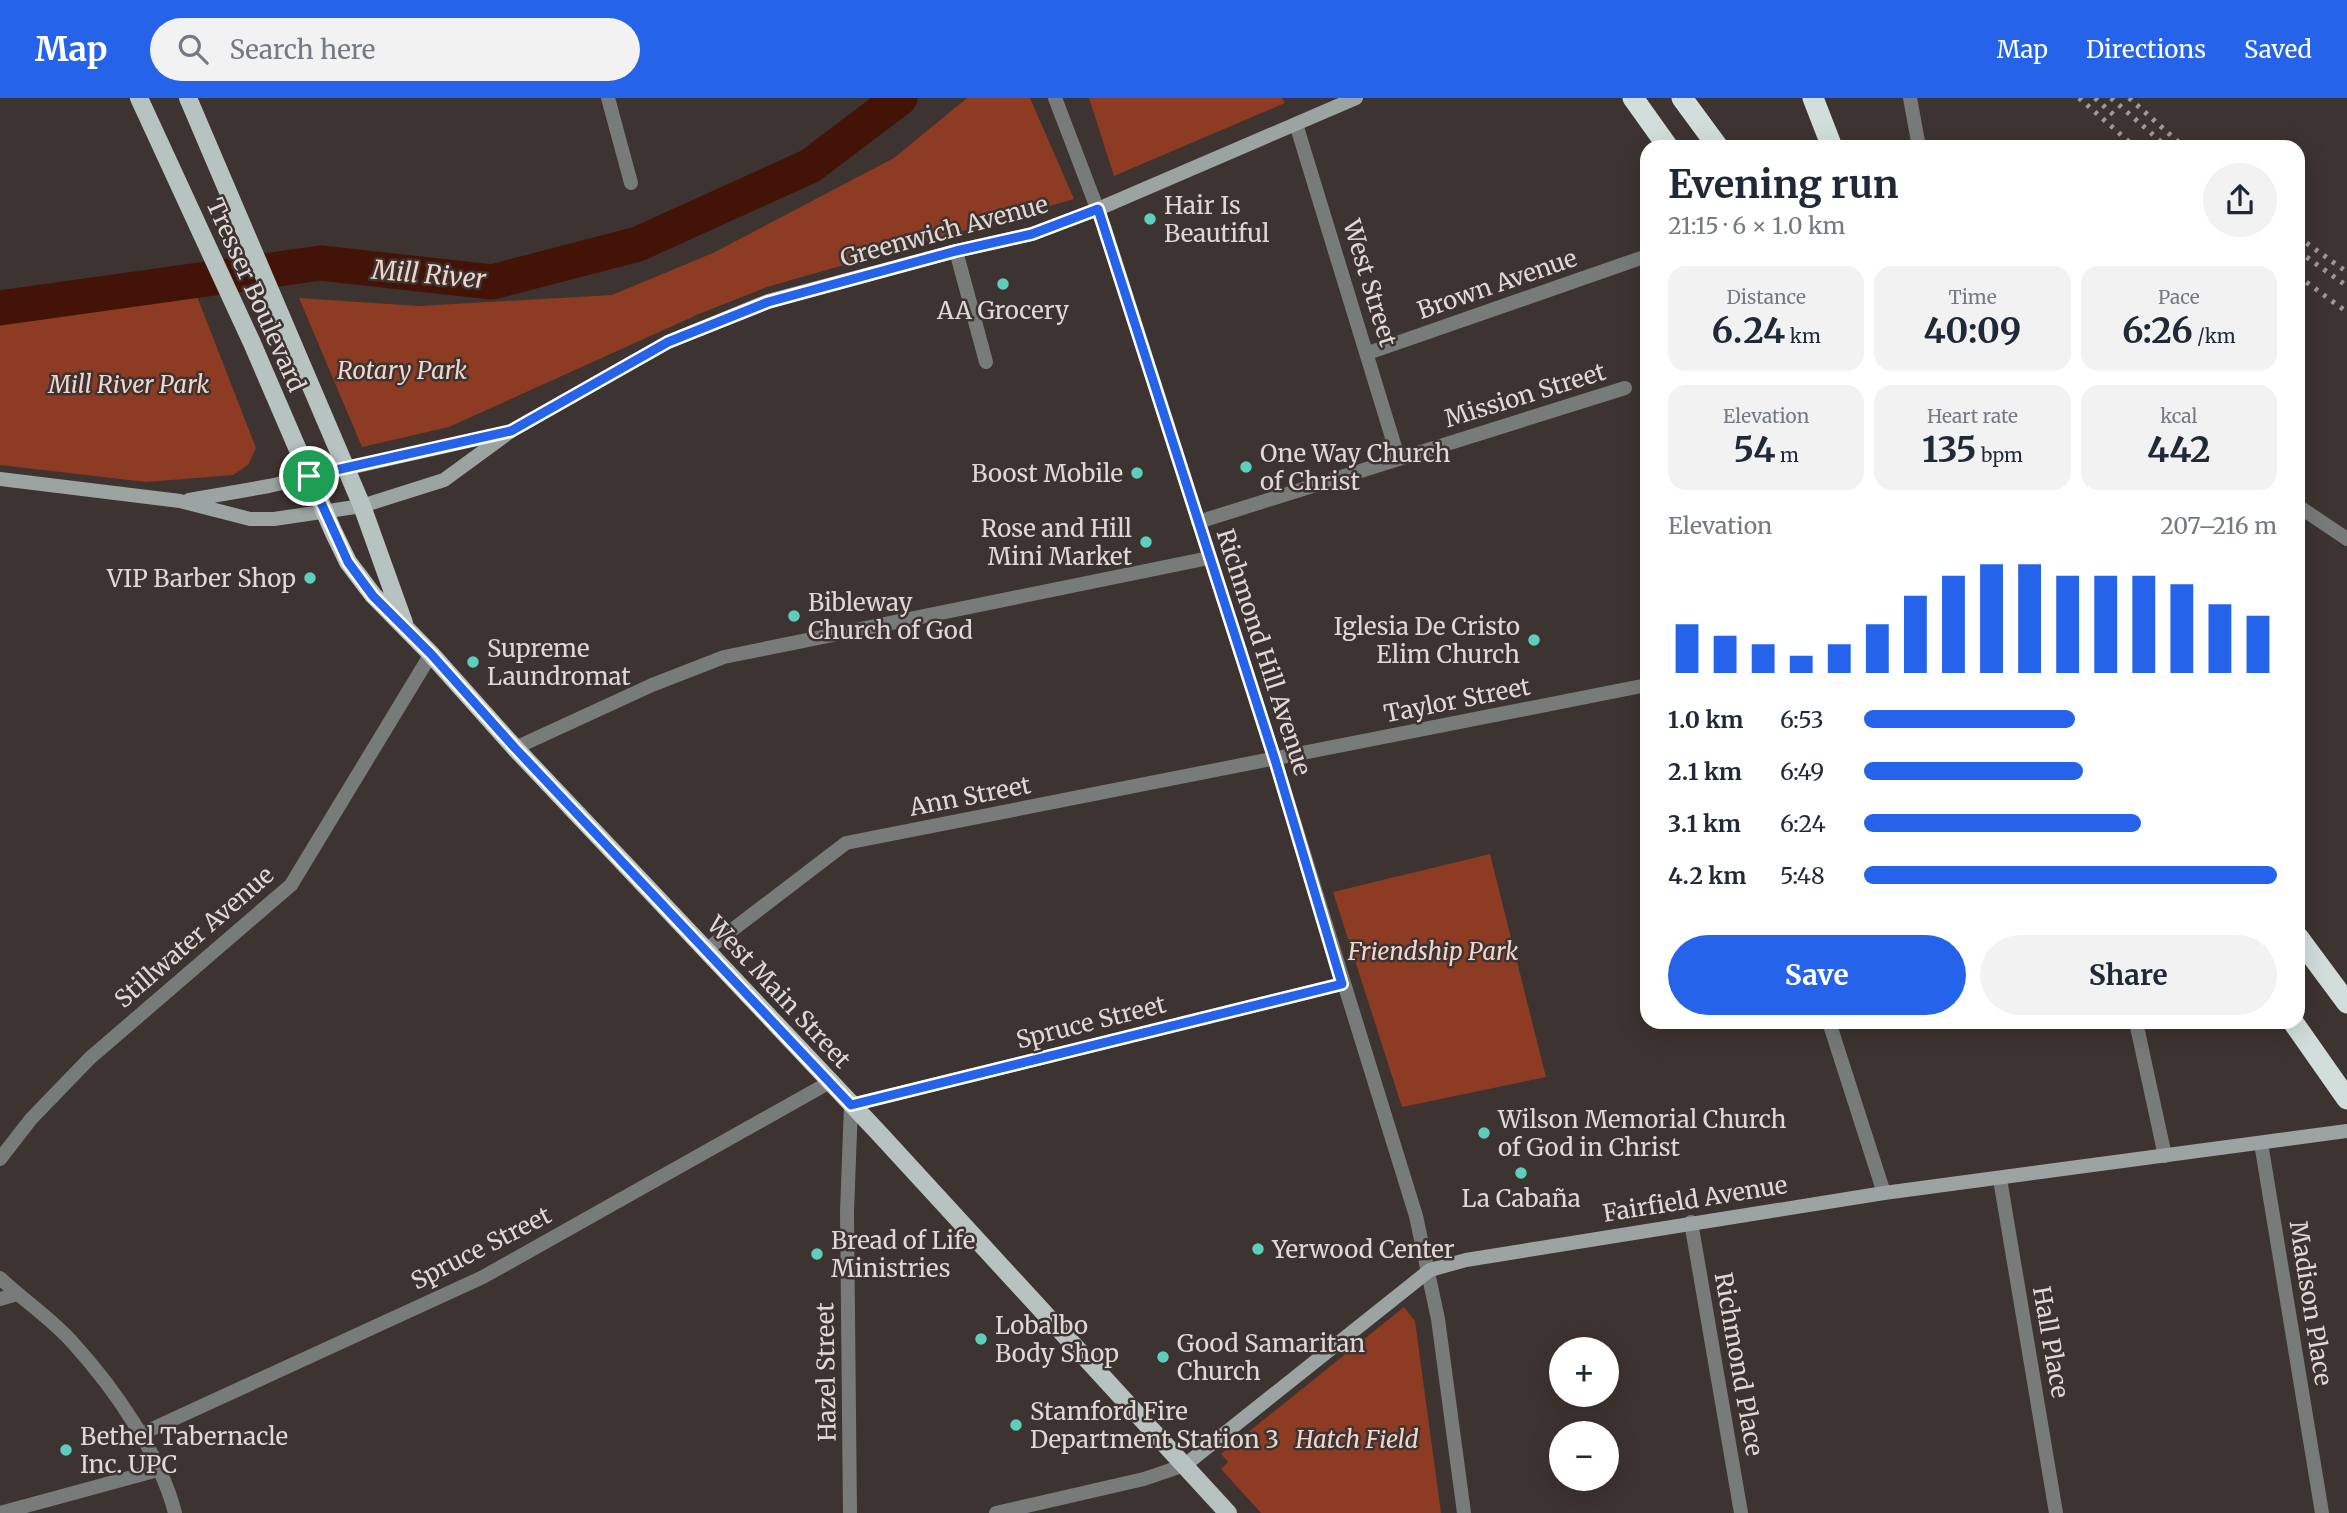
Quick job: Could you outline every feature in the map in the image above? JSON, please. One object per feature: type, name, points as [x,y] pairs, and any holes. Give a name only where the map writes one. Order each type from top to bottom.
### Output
[{"type":"highway","points":[[1633,98],[1663,140]]},
{"type":"highway","points":[[1682,98],[1713,140]]},
{"type":"highway","points":[[1813,98],[1829,140]]},
{"type":"highway","points":[[2305,946],[2347,1003]]},
{"type":"highway","points":[[2298,1029],[2347,1099]]},
{"type":"main road","name":"Tresser Boulevard","points":[[139,98],[327,512]]},
{"type":"main road","name":"Tresser Boulevard","points":[[188,98],[346,469]]},
{"type":"main road","name":"Greenwich Avenue","points":[[327,512],[362,506],[444,480],[511,431],[680,337],[768,302],[956,251],[1032,234],[1098,209],[1356,98]]},
{"type":"main road","name":"Greenwich Avenue","points":[[346,469],[511,431]]},
{"type":"main road","points":[[180,501],[346,469]]},
{"type":"main road","name":"West Main Street","points":[[346,469],[407,630]]},
{"type":"main road","points":[[0,479],[180,501],[250,519],[327,512]]},
{"type":"main road","name":"West Main Street","points":[[327,512],[348,562],[373,596],[431,654],[515,748],[830,1082],[1228,1513]]},
{"type":"main road","name":"Fairfield Avenue","points":[[1185,1465],[1430,1270],[1466,1260],[1691,1222],[1884,1193],[2347,1131]]},
{"type":"street","points":[[608,98],[631,183]]},
{"type":"street","name":"Richmond Hill Avenue","points":[[1055,98],[1098,209],[1275,760],[1342,984],[1416,1216],[1430,1270],[1464,1513]]},
{"type":"street","points":[[1910,98],[1918,140]]},
{"type":"street","name":"West Street","points":[[1296,124],[1398,457]]},
{"type":"street","points":[[956,251],[986,362]]},
{"type":"street","name":"Brown Avenue","points":[[1368,353],[1640,258]]},
{"type":"street","name":"Mission Street","points":[[1198,522],[1398,457],[1625,388]]},
{"type":"street","points":[[2305,511],[2347,539]]},
{"type":"street","points":[[515,748],[652,685],[724,657],[1209,558]]},
{"type":"street","name":"Stillwater Avenue","points":[[0,1159],[31,1119],[90,1058],[291,885],[431,654]]},
{"type":"street","name":"Taylor Street","points":[[1275,760],[1640,686]]},
{"type":"street","name":"Ann Street","points":[[706,950],[846,843],[1275,760]]},
{"type":"street","name":"Spruce Street","points":[[851,1105],[1342,984]]},
{"type":"street","points":[[1831,1029],[1884,1193]]},
{"type":"street","points":[[2138,1029],[2165,1156]]},
{"type":"street","name":"Spruce Street","points":[[141,1434],[483,1277],[830,1082]]},
{"type":"street","name":"Hazel Street","points":[[850,1513],[847,1212],[851,1105]]},
{"type":"street","name":"Madison Place","points":[[2261,1143],[2322,1513]]},
{"type":"street","name":"Hall Place","points":[[2000,1179],[2056,1513]]},
{"type":"street","name":"Richmond Place","points":[[1691,1222],[1741,1513]]},
{"type":"street","points":[[0,1278],[72,1342],[141,1434],[175,1513]]},
{"type":"street","points":[[0,1299],[17,1294]]},
{"type":"street","name":"Fairfield Avenue","points":[[996,1513],[1144,1479],[1185,1465]]},
{"type":"street","points":[[1,1513],[158,1469]]},
{"type":"green space","name":"Rotary Park","points":[[967,98],[1030,98],[1074,199],[767,287],[699,314],[449,427],[362,447],[299,298],[419,306],[612,295],[713,253],[894,158]]},
{"type":"green space","points":[[1089,98],[1282,98],[1285,103],[1114,176]]},
{"type":"green space","name":"Mill River Park","points":[[191,281],[256,448],[248,465],[233,475],[146,482],[0,465],[0,308]]},
{"type":"green space","name":"Friendship Park","points":[[1490,854],[1546,1077],[1402,1107],[1333,892]]},
{"type":"green space","name":"Hatch Field","points":[[1404,1307],[1415,1321],[1441,1513],[1261,1513],[1221,1469],[1228,1462],[1221,1454]]},
{"type":"waterway","name":"Mill River","points":[[0,308],[321,263],[492,282],[638,244],[810,166],[900,98]]},
{"type":"railway","points":[[2079,98],[2127,140]]},
{"type":"railway","points":[[2095,98],[2116,117]]},
{"type":"railway","points":[[2111,98],[2159,140]]},
{"type":"railway","points":[[2129,98],[2176,140]]},
{"type":"railway","points":[[2305,242],[2347,272]]},
{"type":"railway","points":[[2305,256],[2347,286]]},
{"type":"railway","points":[[2305,281],[2347,312]]},
{"type":"place","name":"Hair Is Beautiful","points":[[1150,219]]},
{"type":"place","name":"AA Grocery","points":[[1003,284]]},
{"type":"place","name":"One Way Church of Christ","points":[[1246,467]]},
{"type":"place","name":"Boost Mobile","points":[[1137,473]]},
{"type":"place","name":"Rose and Hill Mini Market","points":[[1146,542]]},
{"type":"place","name":"VIP Barber Shop","points":[[310,578]]},
{"type":"place","name":"Bibleway Church of God","points":[[794,616]]},
{"type":"place","name":"Iglesia De Cristo Elim Church","points":[[1534,640]]},
{"type":"place","name":"Supreme Laundromat","points":[[473,662]]},
{"type":"place","name":"Wilson Memorial Church of God in Christ","points":[[1484,1133]]},
{"type":"place","name":"La Cabaña","points":[[1521,1173]]},
{"type":"place","name":"Yerwood Center","points":[[1258,1249]]},
{"type":"place","name":"Bread of Life Ministries","points":[[817,1254]]},
{"type":"place","name":"Lobalbo Body Shop","points":[[981,1339]]},
{"type":"place","name":"Good Samaritan Church","points":[[1163,1357]]},
{"type":"place","name":"Stamford Fire Department Station 3","points":[[1016,1425]]},
{"type":"place","name":"Bethel Tabernacle Inc. UPC","points":[[66,1450]]},
{"type":"route","points":[[1098,209],[1275,760],[1342,984],[851,1105],[515,748],[431,654],[373,596],[348,562],[309,476],[511,431],[668,342],[768,302],[956,251],[1032,234],[1098,209]]}]
